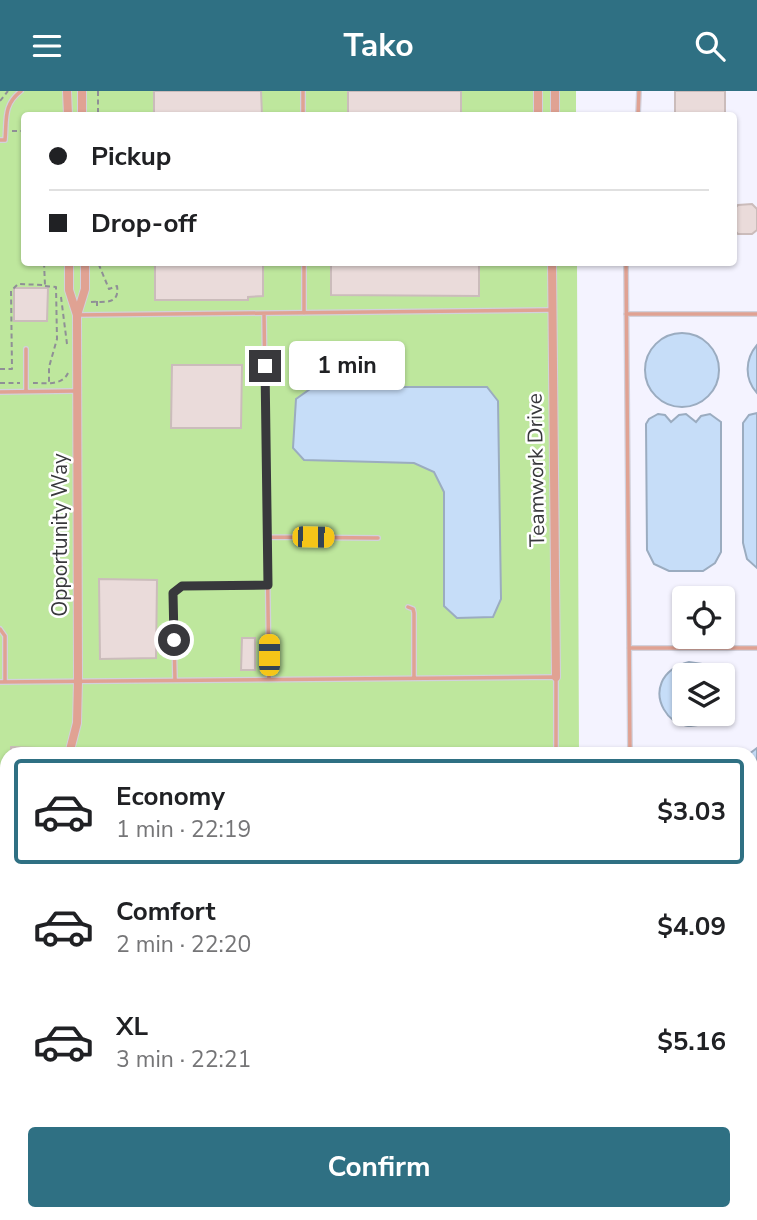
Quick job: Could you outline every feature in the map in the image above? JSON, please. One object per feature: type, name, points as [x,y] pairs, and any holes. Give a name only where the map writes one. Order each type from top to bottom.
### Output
[{"type":"street","points":[[67,91],[68,112]]},
{"type":"street","points":[[82,91],[82,112]]},
{"type":"street","points":[[538,91],[538,112]]},
{"type":"street","points":[[555,91],[555,112]]},
{"type":"street","name":"Opportunity Way","points":[[69,266],[69,290],[77,315],[78,391],[78,681],[77,723],[71,747]]},
{"type":"street","name":"Opportunity Way","points":[[77,315],[85,289],[85,266]]},
{"type":"street","name":"Teamwork Drive","points":[[552,266],[556,677]]},
{"type":"lane","points":[[0,140],[5,140],[7,109],[11,99],[21,91]]},
{"type":"lane","points":[[303,91],[303,112]]},
{"type":"lane","points":[[638,112],[639,91]]},
{"type":"lane","points":[[304,266],[304,313]]},
{"type":"lane","points":[[626,266],[630,747]]},
{"type":"lane","points":[[77,315],[551,310]]},
{"type":"lane","points":[[264,313],[269,680]]},
{"type":"lane","points":[[626,314],[757,314]]},
{"type":"lane","points":[[26,349],[26,391]]},
{"type":"lane","points":[[0,392],[78,391]]},
{"type":"lane","points":[[268,537],[378,538]]},
{"type":"lane","points":[[175,680],[173,593],[182,586],[268,585]]},
{"type":"lane","points":[[408,607],[413,609],[414,613],[414,678]]},
{"type":"lane","points":[[0,629],[5,636],[3,682],[556,677],[556,747]]},
{"type":"lane","points":[[629,648],[757,648]]},
{"type":"path","points":[[0,101],[8,91]]},
{"type":"path","points":[[98,91],[98,112]]},
{"type":"path","points":[[44,266],[45,285]]},
{"type":"path","points":[[81,303],[110,302],[116,297],[117,286],[109,289],[99,266]]},
{"type":"path","points":[[0,369],[12,369],[13,286],[18,284],[57,287],[57,339],[49,367],[49,383]]},
{"type":"path","points":[[61,293],[68,346]]},
{"type":"path","points":[[0,383],[63,381],[69,370]]},
{"type":"green space","points":[[0,91],[576,91],[576,112],[21,112],[21,266],[577,266],[579,747],[0,747]]},
{"type":"water","points":[[682,333],[703,339],[713,349],[719,370],[713,391],[703,401],[682,407],[661,401],[651,391],[645,370],[651,349],[661,339]]},
{"type":"water","points":[[757,345],[757,393],[750,382],[748,363]]},
{"type":"water","points":[[313,387],[487,387],[498,401],[501,599],[493,617],[457,618],[444,606],[444,492],[434,472],[414,463],[304,460],[293,448],[296,399]]},
{"type":"water","points":[[757,413],[757,568],[747,559],[743,543],[743,423],[749,415]]},
{"type":"water","points":[[658,414],[665,415],[671,422],[679,415],[686,414],[696,422],[701,416],[710,414],[721,422],[721,552],[715,563],[703,571],[669,571],[654,564],[647,550],[646,424]]},
{"type":"water","points":[[671,671],[672,719],[664,709],[660,696],[662,683]]},
{"type":"building","points":[[154,91],[261,91],[262,112],[154,112]]},
{"type":"building","points":[[348,91],[461,91],[461,112],[348,112]]},
{"type":"building","points":[[675,91],[725,91],[725,112],[675,112]]},
{"type":"building","points":[[752,204],[757,209],[757,230],[752,234],[737,233],[738,205]]},
{"type":"building","points":[[155,266],[263,266],[263,296],[248,297],[248,300],[155,300]]},
{"type":"building","points":[[331,266],[479,266],[479,296],[331,295]]},
{"type":"building","points":[[14,288],[48,288],[47,321],[14,321]]},
{"type":"building","points":[[172,365],[242,365],[241,428],[171,428]]},
{"type":"building","points":[[99,579],[157,580],[156,658],[100,659]]},
{"type":"building","points":[[242,638],[255,638],[255,670],[241,670]]},
{"type":"route","points":[[174,640],[173,593],[182,586],[268,585],[265,366]]}]
